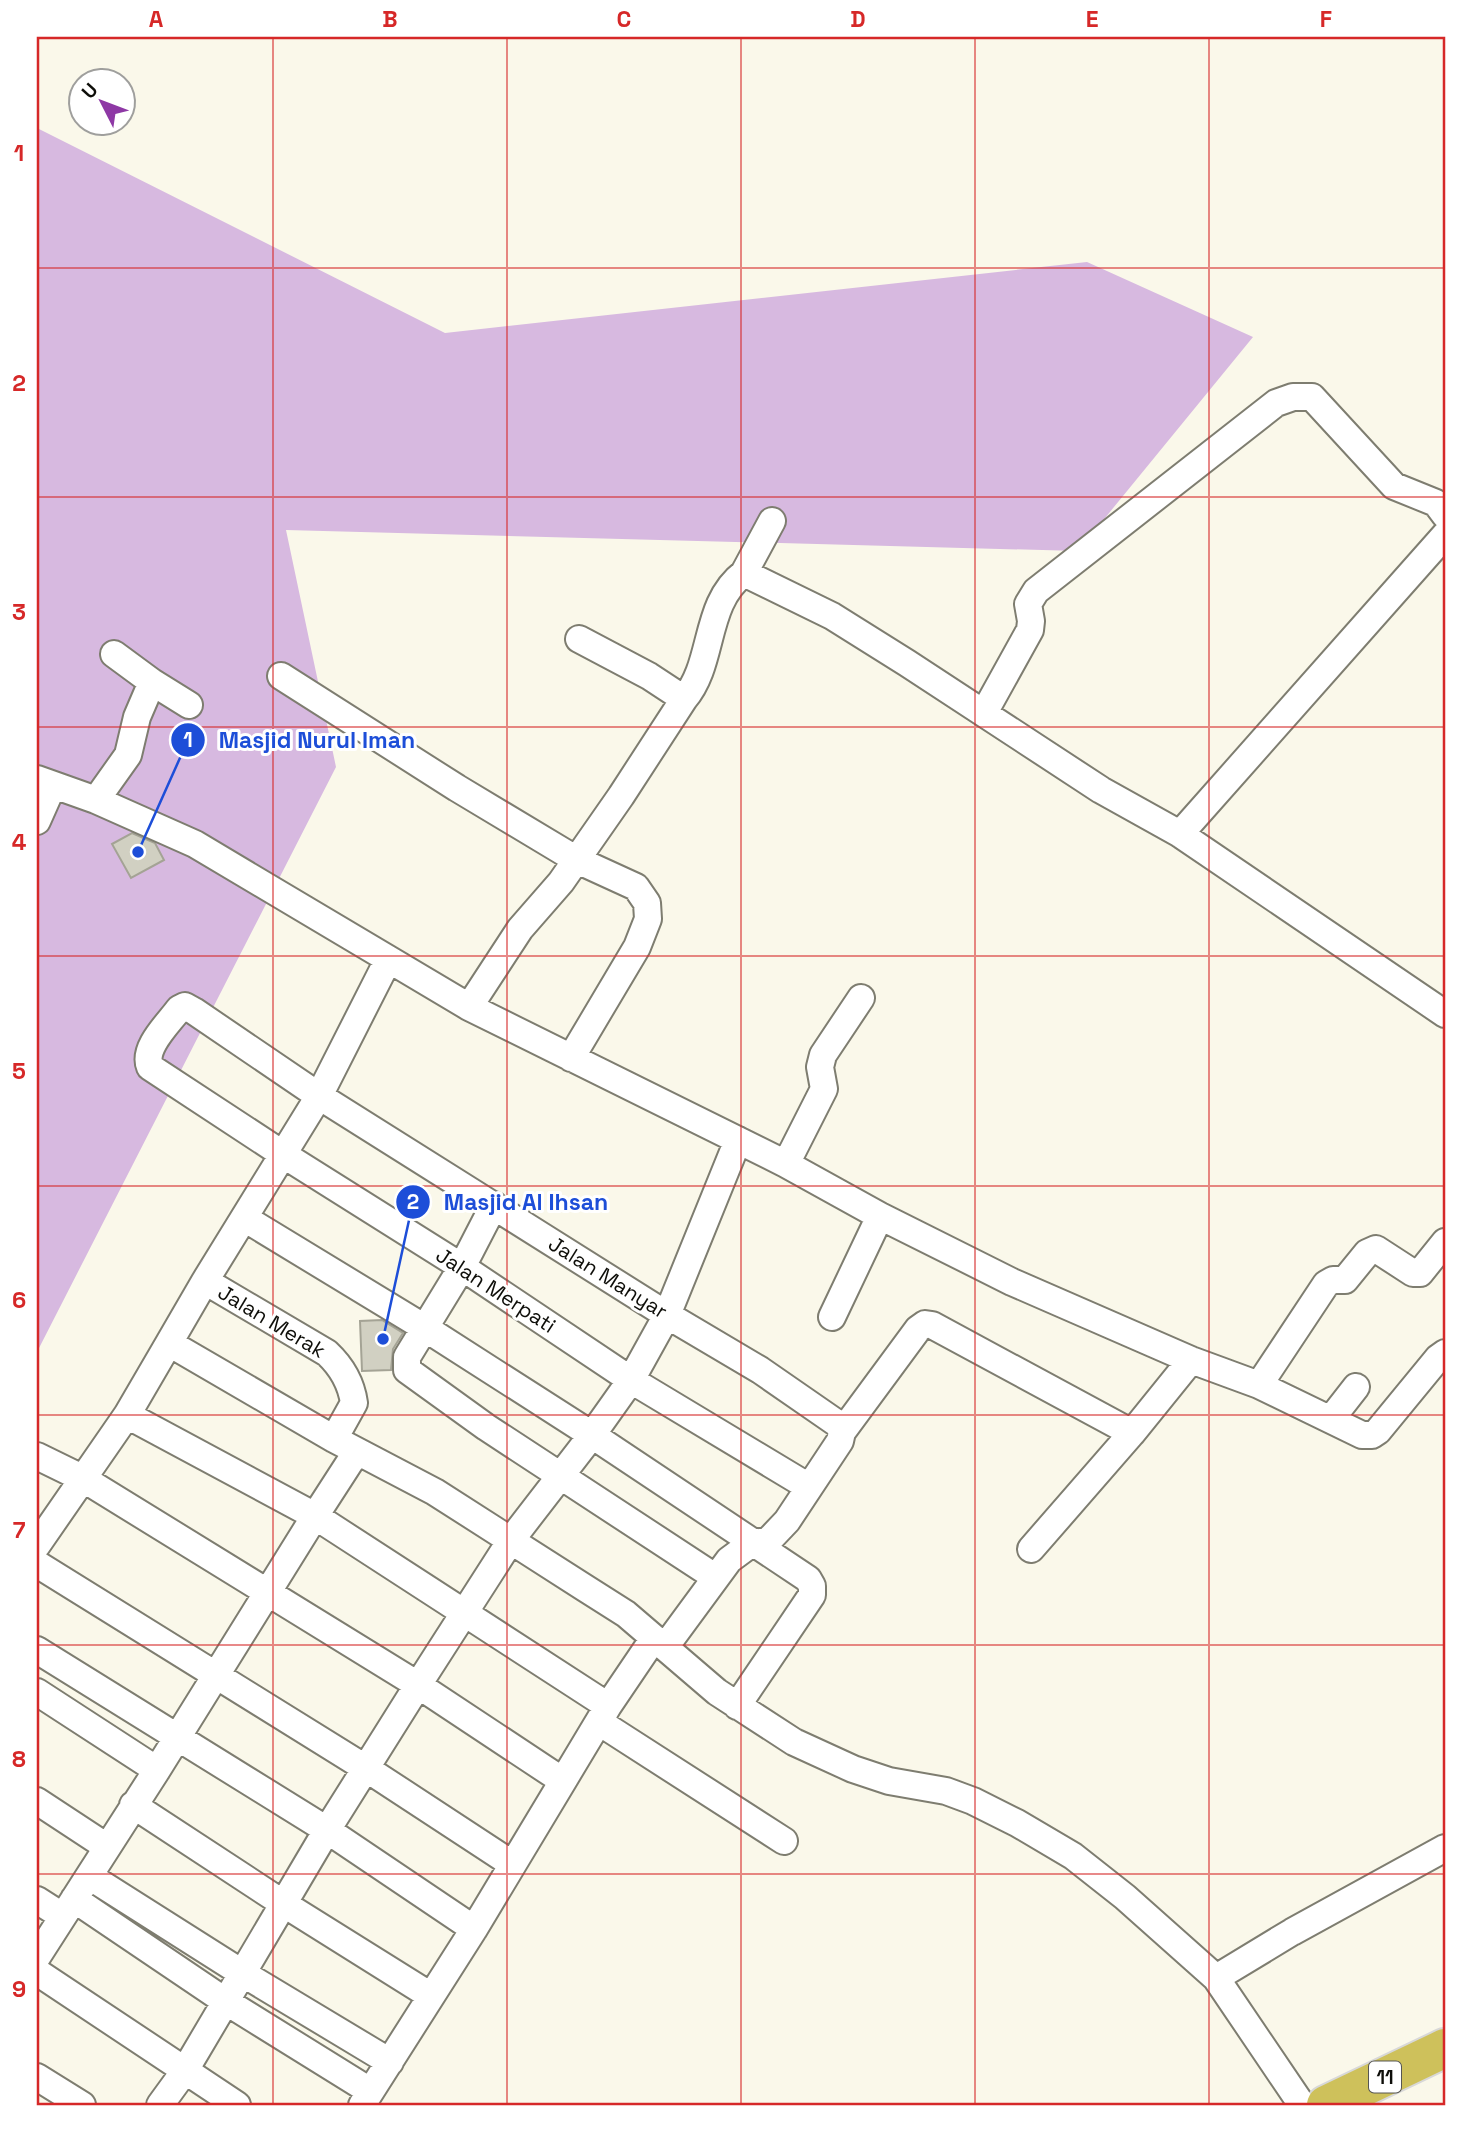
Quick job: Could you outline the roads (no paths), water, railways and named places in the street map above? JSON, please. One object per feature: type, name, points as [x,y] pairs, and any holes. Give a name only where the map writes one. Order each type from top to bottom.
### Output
[{"type":"highway","name":"11","points":[[1326,2105],[1445,2048]]},
{"type":"street","points":[[984,713],[1030,630],[1028,604],[1036,591],[1276,402],[1293,397],[1312,397],[1394,486],[1436,503],[1445,515]]},
{"type":"street","points":[[469,1007],[520,929],[561,882],[694,688],[715,615],[732,584],[744,573],[772,521]]},
{"type":"street","points":[[1180,834],[1445,535]]},
{"type":"street","points":[[744,573],[832,616],[1101,790],[1180,834],[1445,1014]]},
{"type":"street","points":[[579,639],[649,676],[684,699]]},
{"type":"street","points":[[114,654],[189,705]]},
{"type":"street","points":[[281,676],[576,860],[636,887],[647,903],[648,919],[637,947],[570,1058]]},
{"type":"street","points":[[96,800],[128,755],[137,717],[152,682]]},
{"type":"street","points":[[37,821],[45,782],[96,800],[195,844],[469,1007],[786,1164],[880,1216],[1012,1282],[1191,1360],[1259,1385],[1362,1435],[1372,1435],[1378,1431],[1445,1353]]},
{"type":"street","points":[[37,1545],[127,1415],[205,1281],[284,1155],[319,1096],[388,960]]},
{"type":"street","points":[[786,1164],[824,1088],[820,1067],[823,1055],[861,998]]},
{"type":"street","name":"Jalan Merpati","points":[[194,1011],[185,1006],[179,1009],[149,1051],[147,1060],[150,1067],[631,1380],[809,1487]]},
{"type":"street","name":"Jalan Manyar","points":[[194,1011],[319,1096],[667,1315],[760,1370],[838,1424],[842,1432]]},
{"type":"street","points":[[160,2105],[184,2072],[327,1830],[464,1611],[511,1540],[631,1380],[667,1315],[738,1140]]},
{"type":"street","points":[[494,1205],[461,1267],[407,1357],[406,1366],[410,1374],[715,1577]]},
{"type":"street","points":[[832,1317],[880,1216]]},
{"type":"street","points":[[244,1218],[425,1328],[808,1579],[812,1586],[812,1595],[737,1706]]},
{"type":"street","points":[[1259,1385],[1326,1284],[1333,1280],[1345,1280],[1367,1253],[1376,1249],[1413,1273],[1420,1273],[1445,1242]]},
{"type":"street","name":"Jalan Merak","points":[[205,1281],[327,1353],[336,1362],[346,1376],[354,1403],[346,1445]]},
{"type":"street","points":[[37,1899],[68,1908],[225,2001],[366,2098],[474,1930],[603,1714],[729,1560],[752,1543],[768,1541],[788,1521],[840,1441],[842,1432],[918,1329],[925,1324],[932,1325],[1132,1433]]},
{"type":"street","points":[[169,1343],[346,1445],[435,1492],[511,1540],[626,1614],[737,1706],[794,1742],[829,1759],[889,1781],[946,1791],[973,1801],[1073,1856],[1125,1897],[1216,1978],[1302,2105]]},
{"type":"street","points":[[1031,1549],[1132,1433],[1191,1360]]},
{"type":"street","points":[[1331,1419],[1356,1387]]},
{"type":"street","points":[[127,1415],[315,1516],[464,1611],[603,1714],[784,1841]]},
{"type":"street","points":[[37,1957],[315,1516],[346,1445]]},
{"type":"street","points":[[37,1456],[82,1478],[266,1591],[418,1685],[563,1781]]},
{"type":"street","points":[[37,1564],[367,1769],[512,1864]]},
{"type":"street","points":[[37,1650],[327,1830],[474,1930]]},
{"type":"street","points":[[37,1692],[157,1770]]},
{"type":"street","points":[[37,1801],[107,1847]]},
{"type":"street","points":[[133,1805],[431,1996]]},
{"type":"street","points":[[1216,1978],[1292,1932],[1445,1848]]},
{"type":"street","points":[[89,1876],[390,2062]]},
{"type":"street","points":[[37,1972],[237,2105]]},
{"type":"street","points":[[37,2077],[82,2105]]},
{"type":"place","name":"Masjid Nurul Iman","points":[[138,852]]},
{"type":"place","name":"Masjid Al Ihsan","points":[[383,1339]]}]
